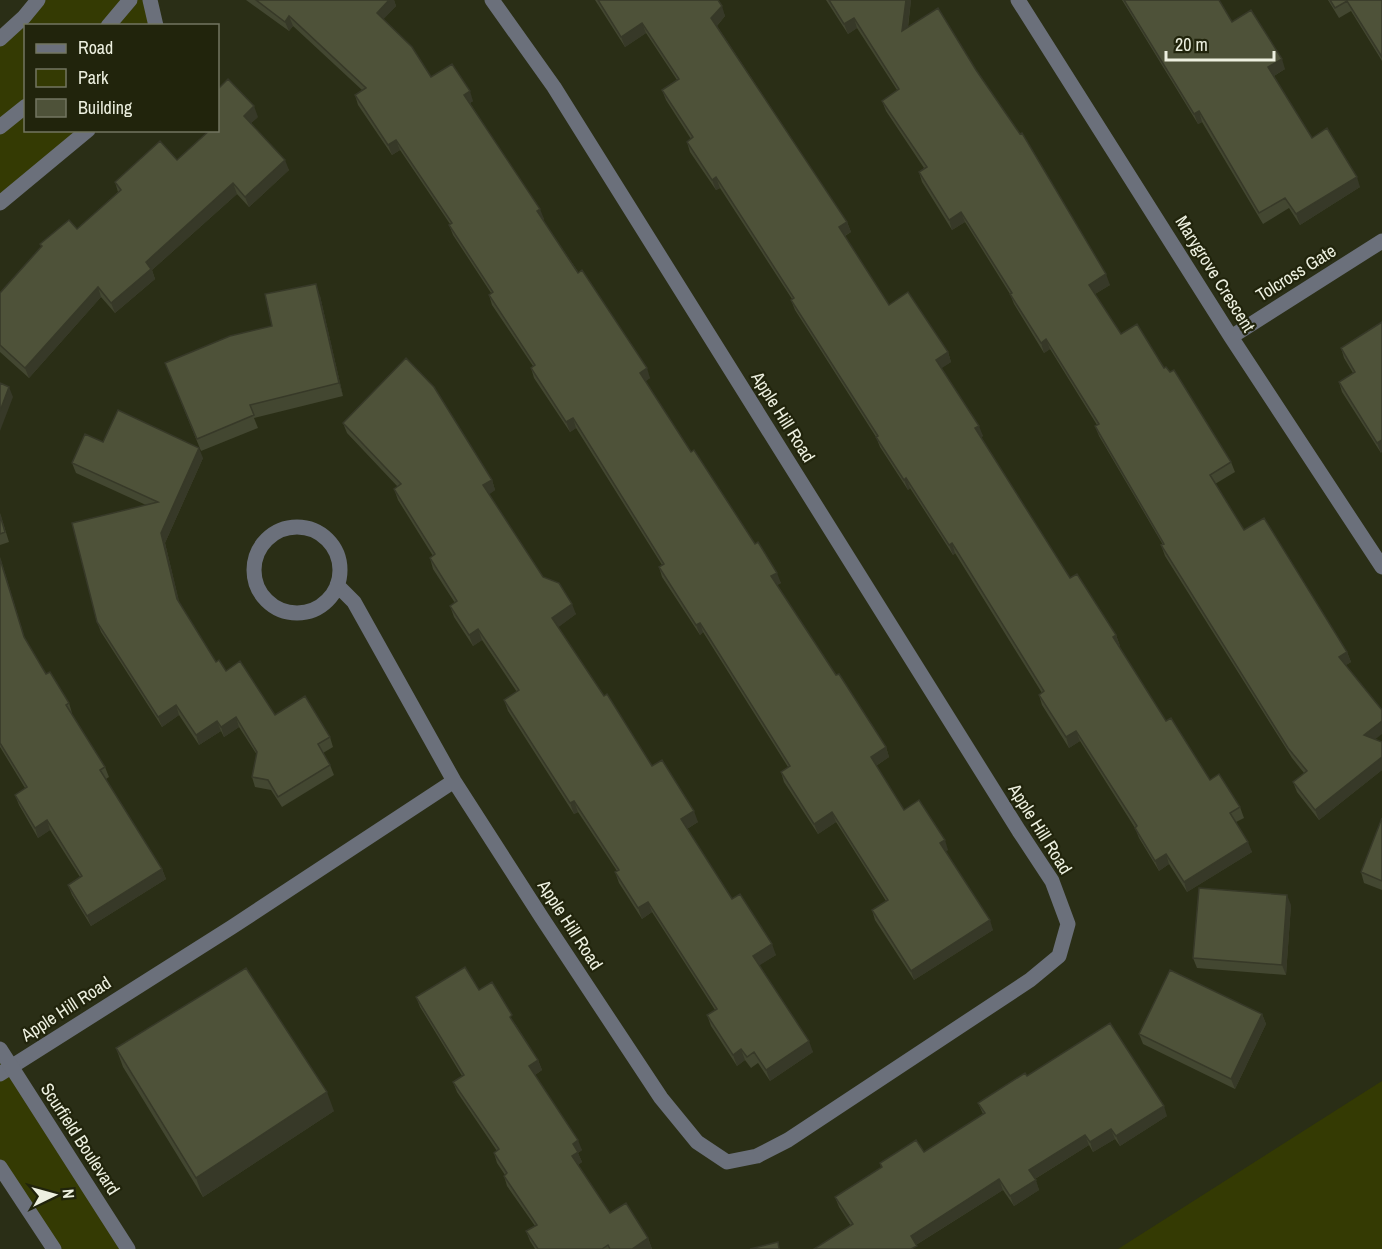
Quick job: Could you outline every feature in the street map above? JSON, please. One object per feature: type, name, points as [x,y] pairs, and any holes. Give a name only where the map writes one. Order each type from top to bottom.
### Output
[{"type":"street","points":[[0,39],[24,17],[38,0]]},
{"type":"street","points":[[110,24],[130,0]]},
{"type":"street","points":[[150,0],[156,24]]},
{"type":"street","name":"Apple Hill Road","points":[[337,585],[354,602],[454,781],[661,1098],[697,1142],[727,1162],[757,1156],[788,1140],[1030,980],[1059,956],[1068,924],[1052,881],[993,791],[554,87],[492,0]]},
{"type":"street","name":"Marygrove Crescent","points":[[1018,0],[1231,337],[1382,567]]},
{"type":"street","points":[[0,127],[24,108]]},
{"type":"street","points":[[0,203],[86,132]]},
{"type":"street","name":"Tolcross Gate","points":[[1231,337],[1382,241]]},
{"type":"street","points":[[297,526],[308,528],[326,537],[335,549],[339,559],[340,574],[337,585],[330,598],[319,608],[291,612],[269,603],[260,591],[255,581],[255,561],[263,543],[274,533],[297,526]]},
{"type":"street","name":"Apple Hill Road","points":[[6,1071],[232,927],[454,781]]},
{"type":"street","name":"Scurfield Boulevard","points":[[0,1049],[6,1071],[128,1249]]},
{"type":"street","points":[[0,1167],[54,1249]]},
{"type":"green space","points":[[38,0],[150,0],[156,24],[24,24],[24,132],[87,132],[0,203],[0,39]]},
{"type":"green space","points":[[0,1049],[128,1249],[54,1249],[0,1167]]},
{"type":"green space","points":[[1382,1081],[1382,1249],[1118,1249]]},
{"type":"building","points":[[256,0],[389,0],[377,13],[412,47],[431,77],[452,64],[470,91],[464,95],[540,209],[537,211],[578,273],[582,270],[647,368],[640,373],[691,452],[694,450],[755,544],[758,542],[777,573],[771,576],[886,747],[871,757],[904,810],[919,800],[945,840],[940,843],[990,920],[911,971],[872,910],[888,900],[832,812],[814,824],[781,772],[790,766],[700,623],[696,625],[659,567],[664,564],[573,418],[566,422],[531,368],[535,365],[489,295],[493,292],[449,225],[452,223],[396,140],[388,145],[355,95],[366,88],[289,16],[285,22]]},
{"type":"building","points":[[598,0],[718,0],[722,6],[711,18],[847,222],[839,227],[889,305],[908,292],[948,352],[936,360],[979,426],[975,428],[1070,578],[1077,574],[1116,635],[1113,637],[1166,721],[1171,718],[1210,780],[1219,774],[1240,807],[1230,813],[1248,842],[1184,882],[1166,854],[1155,861],[1135,828],[1137,826],[1076,731],[1066,737],[1039,695],[1044,691],[952,543],[949,545],[906,478],[904,480],[791,300],[794,298],[716,177],[712,180],[687,142],[693,137],[662,90],[679,79],[642,23],[621,37]]},
{"type":"building","points":[[829,0],[906,0],[902,31],[938,8],[976,70],[1020,134],[1022,133],[1106,274],[1089,285],[1121,334],[1137,324],[1164,368],[1166,367],[1170,372],[1174,370],[1231,462],[1210,475],[1244,530],[1264,518],[1347,652],[1339,657],[1382,710],[1382,721],[1364,735],[1382,742],[1382,757],[1315,810],[1293,782],[1307,771],[1288,748],[1161,545],[1164,544],[1095,426],[1099,424],[1046,339],[1041,343],[961,212],[949,220],[919,172],[927,167],[882,101],[899,89],[854,18],[844,24]]},
{"type":"building","points":[[1124,0],[1219,0],[1232,22],[1251,10],[1282,59],[1268,67],[1312,138],[1327,128],[1357,177],[1296,214],[1285,198],[1259,213],[1199,111],[1194,114]]},
{"type":"building","points":[[1330,0],[1382,0],[1382,57],[1347,1],[1335,8]]},
{"type":"building","points":[[228,79],[254,106],[244,116],[285,160],[245,197],[233,183],[146,262],[151,269],[111,303],[98,287],[25,368],[0,345],[0,293],[42,246],[40,244],[69,220],[77,229],[121,190],[115,182],[160,141],[177,160],[208,132],[219,132],[219,88]]},
{"type":"building","points":[[316,284],[339,383],[250,405],[254,415],[197,439],[165,363],[230,336],[272,326],[265,294]]},
{"type":"building","points":[[1382,322],[1382,440],[1377,443],[1339,382],[1355,372],[1341,348]]},
{"type":"building","points":[[406,358],[434,387],[492,480],[483,485],[543,577],[559,583],[572,604],[552,618],[604,696],[607,694],[652,766],[662,760],[694,811],[681,819],[732,899],[740,894],[772,944],[753,956],[809,1041],[766,1070],[754,1052],[747,1057],[741,1049],[733,1055],[707,1015],[717,1009],[648,902],[638,908],[615,872],[619,870],[574,801],[570,803],[504,700],[519,690],[478,629],[469,635],[450,606],[457,601],[430,558],[435,554],[394,489],[401,484],[343,423]]},
{"type":"building","points":[[0,383],[9,387],[0,411]]},
{"type":"building","points":[[118,410],[199,448],[161,533],[177,599],[216,662],[219,660],[226,671],[240,661],[275,715],[305,696],[330,737],[318,744],[330,765],[278,797],[268,780],[252,777],[257,752],[236,717],[221,727],[217,721],[196,735],[176,705],[158,717],[97,622],[72,523],[158,502],[72,463],[85,434],[103,442]]},
{"type":"building","points":[[0,515],[5,532],[0,534]]},
{"type":"building","points":[[0,559],[24,637],[46,674],[50,672],[69,703],[66,705],[105,767],[100,770],[162,869],[87,916],[68,885],[82,876],[47,820],[35,828],[15,795],[27,787],[0,743]]},
{"type":"building","points":[[1382,818],[1382,881],[1361,872]]},
{"type":"building","points":[[1199,888],[1287,895],[1282,965],[1193,958]]},
{"type":"building","points":[[465,967],[479,990],[492,982],[512,1015],[510,1017],[538,1060],[529,1066],[578,1140],[573,1144],[578,1152],[572,1156],[610,1213],[626,1203],[648,1238],[632,1249],[610,1249],[608,1245],[602,1249],[538,1249],[526,1231],[537,1225],[504,1176],[507,1173],[494,1153],[499,1149],[453,1082],[464,1075],[416,997]]},
{"type":"building","points":[[246,968],[327,1092],[196,1178],[116,1048]]},
{"type":"building","points":[[1170,970],[1262,1014],[1231,1079],[1139,1034]]},
{"type":"building","points":[[1110,1023],[1164,1106],[1116,1136],[1111,1129],[1090,1142],[1085,1135],[1029,1170],[1036,1180],[1010,1196],[999,1179],[911,1236],[917,1246],[911,1249],[814,1249],[853,1224],[835,1197],[882,1167],[880,1163],[916,1140],[924,1152],[985,1113],[978,1103],[1025,1073],[1027,1076]]},
{"type":"building","points":[[778,1242],[779,1249],[750,1249]]}]
